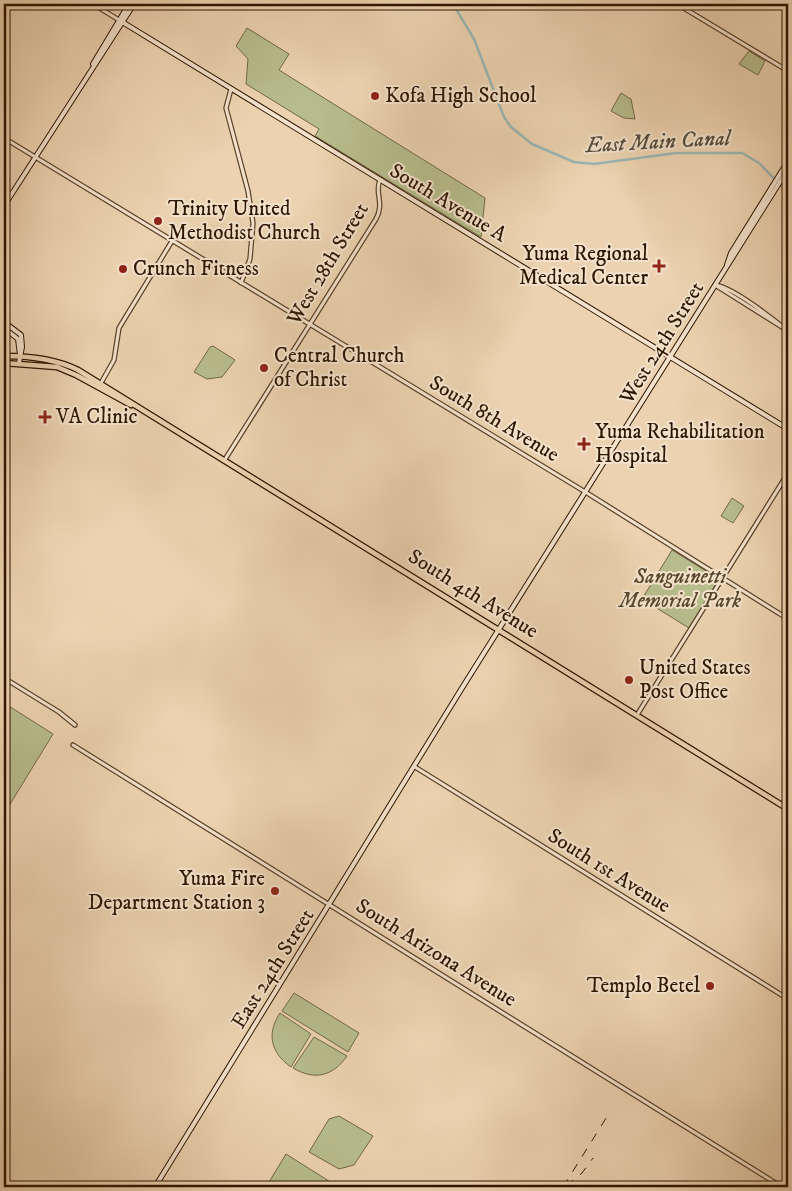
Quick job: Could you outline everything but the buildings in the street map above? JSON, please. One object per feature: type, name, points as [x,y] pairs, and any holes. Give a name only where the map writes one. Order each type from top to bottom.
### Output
[{"type":"main road","points":[[121,21],[129,4]]},
{"type":"main road","points":[[4,206],[92,66],[134,4]]},
{"type":"main road","name":"South Avenue A","points":[[121,21],[788,428]]},
{"type":"main road","name":"West 24th Street","points":[[415,766],[587,493],[774,188],[788,161]]},
{"type":"main road","name":"West 24th Street","points":[[780,178],[788,170]]},
{"type":"main road","points":[[4,322],[20,335],[22,339],[19,363]]},
{"type":"main road","points":[[4,328],[18,339],[20,356]]},
{"type":"main road","name":"South 4th Avenue","points":[[4,356],[20,356],[63,363],[788,809]]},
{"type":"main road","name":"South 4th Avenue","points":[[4,363],[57,367],[100,385]]},
{"type":"main road","name":"East 24th Street","points":[[156,1187],[415,766]]},
{"type":"street","name":"South Avenue A","points":[[92,4],[121,21]]},
{"type":"street","points":[[677,4],[788,71]]},
{"type":"street","points":[[231,89],[226,108],[248,192],[252,223],[250,259],[241,283]]},
{"type":"street","name":"South 8th Avenue","points":[[4,138],[587,493],[788,619]]},
{"type":"street","name":"West 28th Street","points":[[224,462],[380,213],[381,203],[378,185],[380,180]]},
{"type":"street","points":[[100,385],[114,360],[119,328],[172,241]]},
{"type":"street","points":[[715,285],[729,290],[787,330]]},
{"type":"street","points":[[637,715],[788,473]]},
{"type":"street","points":[[4,678],[59,712],[75,725]]},
{"type":"street","name":"South Arizona Avenue","points":[[73,745],[782,1187]]},
{"type":"street","name":"South 1st Avenue","points":[[415,766],[788,999]]},
{"type":"green space","points":[[247,28],[289,54],[279,70],[485,198],[481,237],[315,136],[319,129],[246,84],[248,59],[236,46]]},
{"type":"green space","points":[[749,51],[765,61],[758,75],[739,64]]},
{"type":"green space","points":[[621,93],[631,99],[635,119],[624,118],[611,111]]},
{"type":"green space","points":[[213,346],[235,360],[222,377],[207,379],[194,372],[210,347]]},
{"type":"green space","points":[[732,498],[744,506],[733,523],[721,516]]},
{"type":"green space","name":"Sanguinetti Memorial Park","points":[[672,550],[719,579],[689,628],[642,599]]},
{"type":"green space","points":[[4,703],[53,734],[4,814]]},
{"type":"green space","points":[[294,993],[359,1033],[348,1052],[282,1011]]},
{"type":"green space","points":[[280,1013],[311,1034],[291,1067],[279,1056],[273,1043],[273,1028]]},
{"type":"green space","points":[[314,1037],[347,1056],[342,1063],[330,1072],[316,1075],[293,1068]]},
{"type":"green space","points":[[339,1116],[373,1136],[354,1165],[339,1169],[309,1152],[329,1119]]},
{"type":"green space","points":[[286,1154],[332,1183],[329,1187],[266,1187]]},
{"type":"waterway","name":"East Main Canal","points":[[453,4],[474,39],[504,117],[511,127],[532,144],[574,162],[594,164],[676,153],[742,153],[759,163],[788,193]]},
{"type":"waterway","points":[[160,1180],[171,1187]]},
{"type":"railway","points":[[563,1187],[608,1115]]},
{"type":"railway","points":[[566,1186],[582,1173],[593,1158]]},
{"type":"place","name":"Kofa High School","points":[[375,96]]},
{"type":"place","name":"Trinity United Methodist Church","points":[[158,221]]},
{"type":"place","name":"Yuma Regional Medical Center","points":[[659,266]]},
{"type":"place","name":"Crunch Fitness","points":[[123,269]]},
{"type":"place","name":"Central Church of Christ","points":[[264,368]]},
{"type":"place","name":"VA Clinic","points":[[45,417]]},
{"type":"place","name":"Yuma Rehabilitation Hospital","points":[[584,444]]},
{"type":"place","name":"United States Post Office","points":[[629,680]]},
{"type":"place","name":"Yuma Fire Department Station 3","points":[[275,891]]},
{"type":"place","name":"Templo Betel","points":[[710,986]]}]
